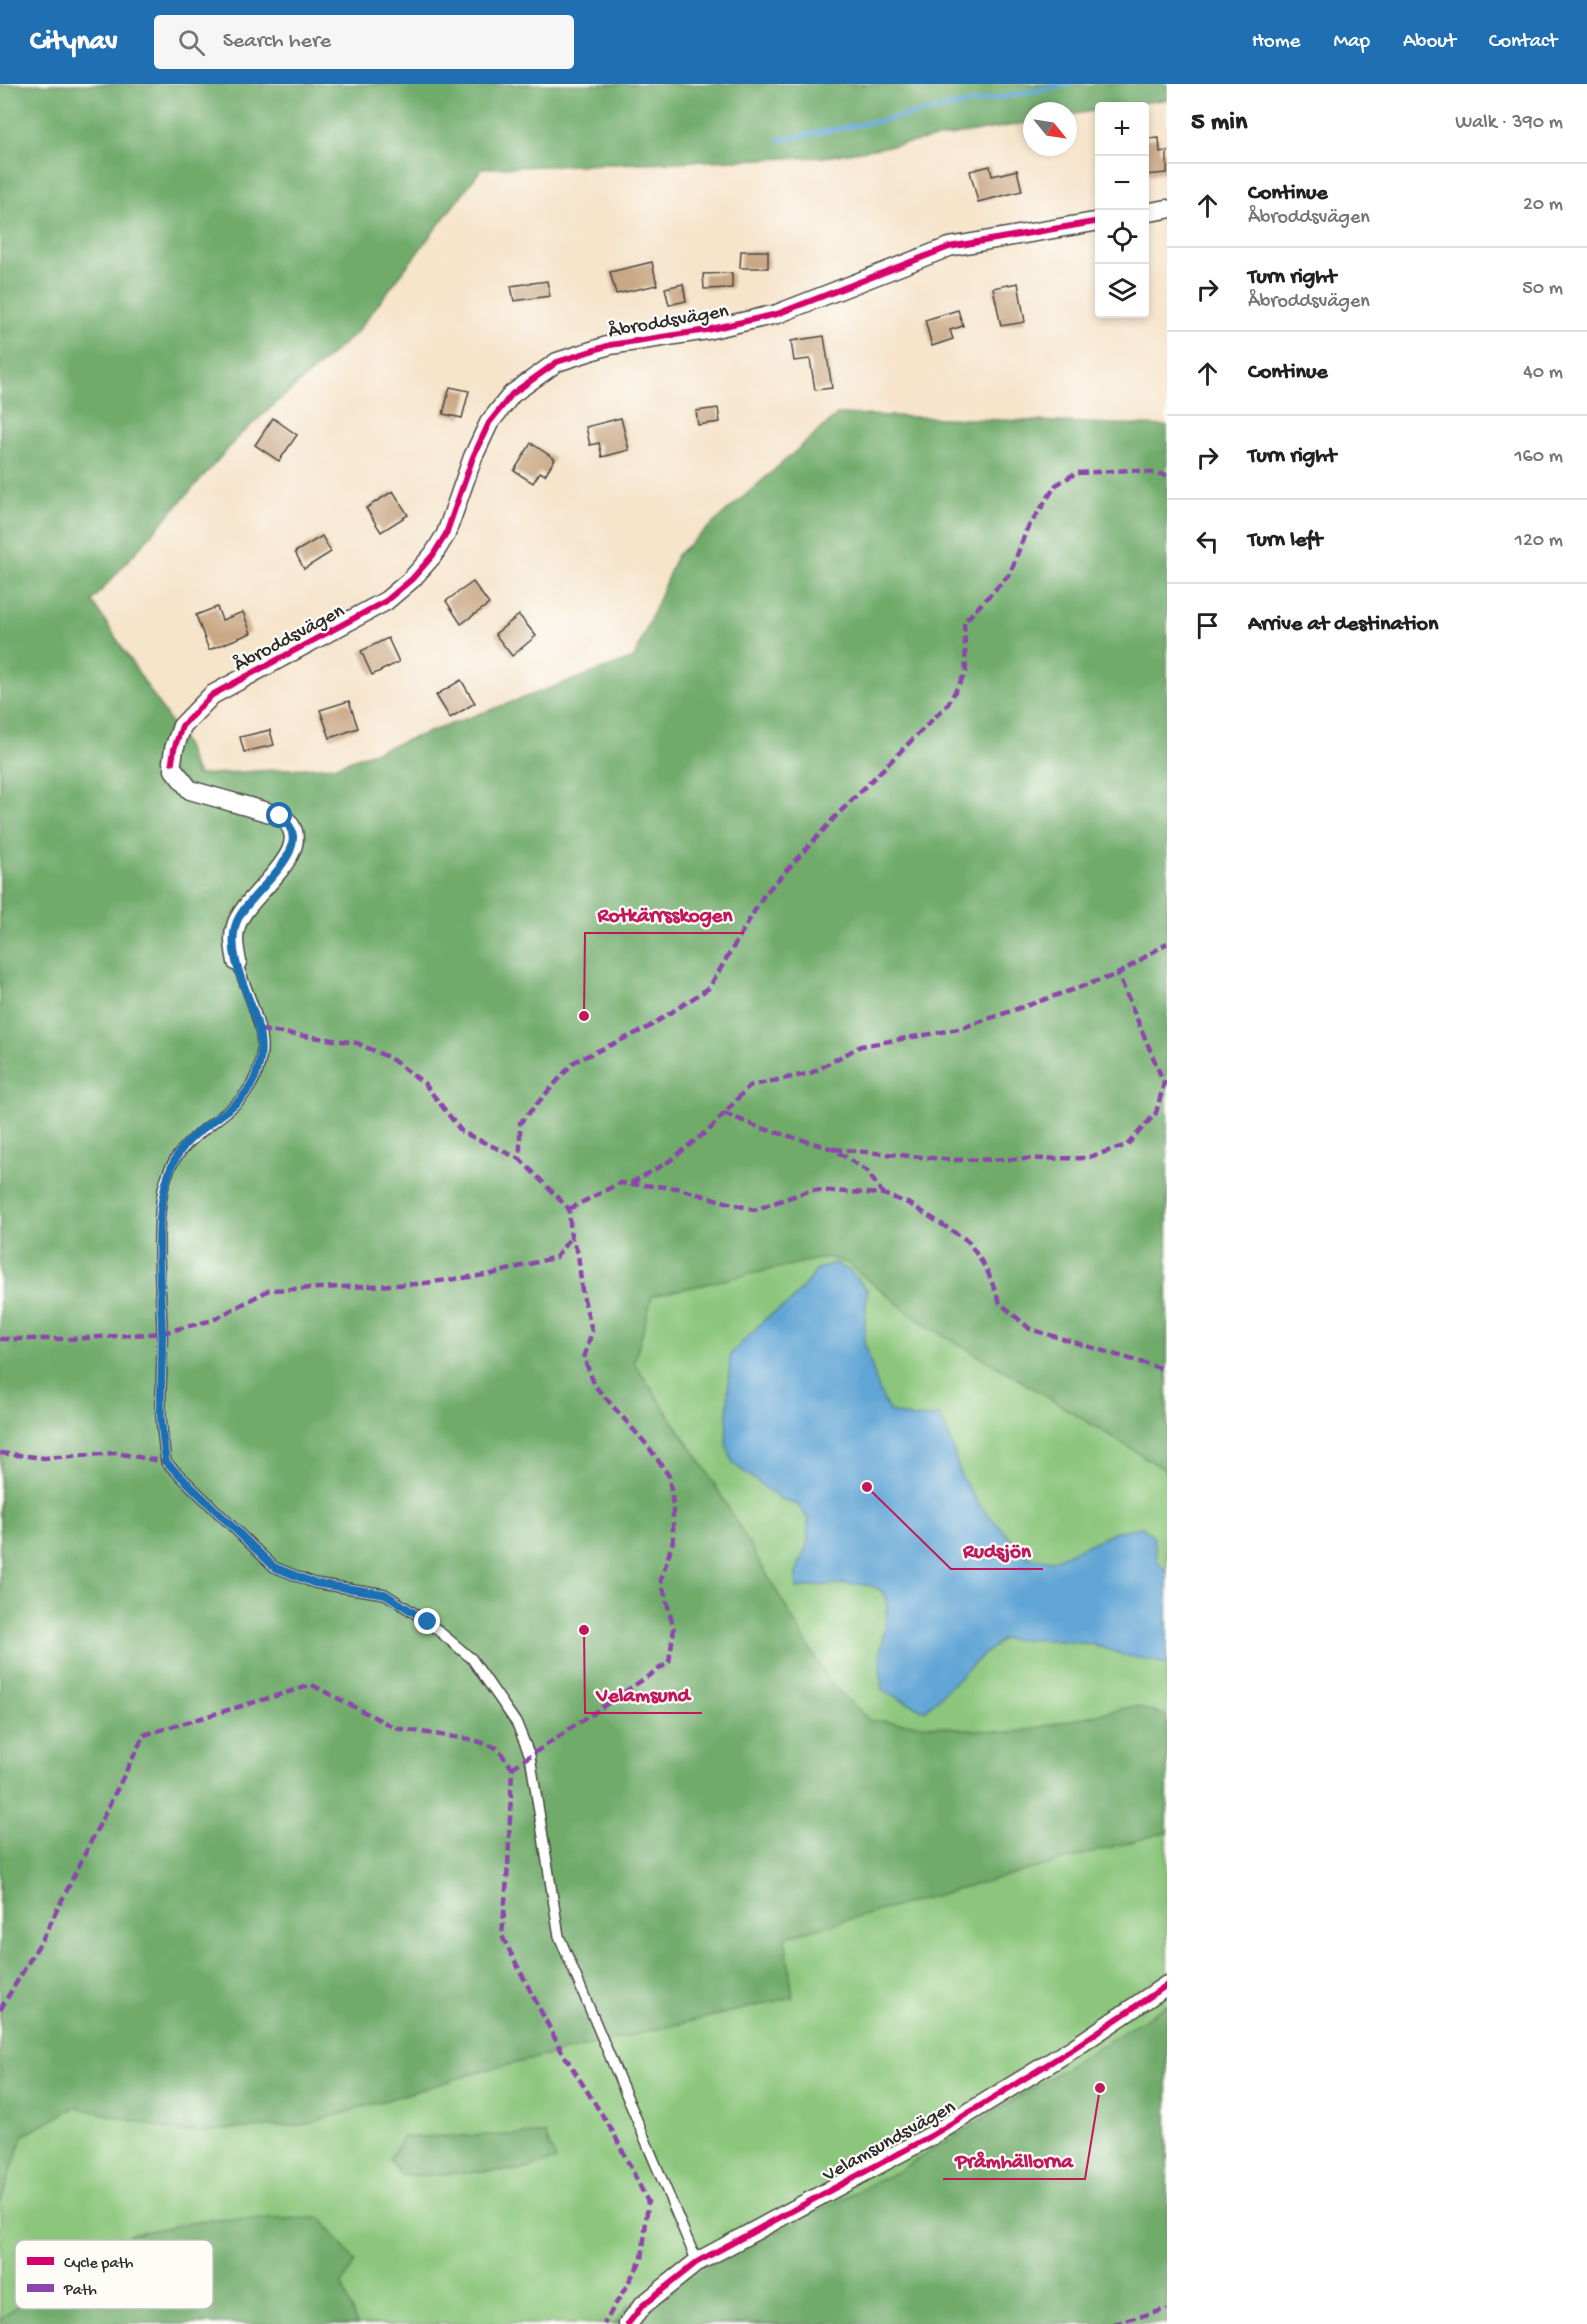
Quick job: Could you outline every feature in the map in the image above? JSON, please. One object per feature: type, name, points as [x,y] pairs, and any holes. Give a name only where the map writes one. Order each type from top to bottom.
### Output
[{"type":"street","points":[[1149,212],[1167,209]]},
{"type":"street","name":"Åbroddsvägen","points":[[237,962],[233,940],[236,924],[246,906],[284,864],[290,852],[294,833],[290,823],[280,816],[190,790],[173,766],[174,749],[182,726],[212,695],[386,601],[412,579],[433,555],[446,534],[473,457],[489,423],[512,394],[557,362],[610,345],[707,330],[777,314],[949,247],[1095,222]]},
{"type":"street","name":"Velamsundsvägen","points":[[628,2324],[643,2305],[697,2262],[931,2136],[1074,2048],[1167,1985]]},
{"type":"lane","points":[[237,962],[260,1030],[262,1049],[258,1072],[250,1088],[236,1106],[192,1138],[178,1153],[169,1169],[163,1190],[159,1244],[162,1333],[161,1416],[166,1462],[274,1567],[314,1583],[385,1594],[428,1622],[472,1659],[517,1724],[530,1756],[559,1936],[697,2262]]},
{"type":"green space","points":[[0,84],[1167,84],[1167,99],[1147,102],[1095,102],[1095,111],[1077,114],[1077,102],[1023,102],[1023,124],[825,157],[482,168],[356,333],[241,434],[92,601],[186,746],[196,775],[335,766],[634,658],[677,555],[838,414],[1167,426],[1167,1471],[1010,1374],[922,1323],[847,1263],[827,1257],[652,1296],[634,1363],[708,1473],[828,1680],[869,1720],[1012,1733],[1135,1706],[1167,1716],[1167,1832],[785,1937],[793,1997],[482,2071],[304,2125],[181,2132],[75,2107],[23,2136],[0,2203]]},
{"type":"green space","points":[[0,495],[314,936],[1167,906],[1167,2324],[0,2324]]},
{"type":"green space","points":[[1167,2005],[1167,2324],[614,2324],[628,2306],[900,2170]]},
{"type":"green space","points":[[545,2134],[556,2160],[522,2170],[401,2176],[390,2159],[402,2137]]},
{"type":"green space","points":[[321,2218],[355,2262],[342,2285],[357,2324],[0,2324],[0,2319],[15,2307],[213,2309],[213,2240],[121,2240],[131,2234],[207,2220]]},
{"type":"water","points":[[834,1263],[850,1271],[867,1290],[864,1342],[880,1393],[890,1412],[914,1418],[939,1416],[948,1433],[961,1476],[979,1505],[1028,1557],[1052,1561],[1118,1531],[1142,1527],[1153,1536],[1158,1563],[1167,1572],[1167,1664],[1124,1655],[1091,1644],[1002,1639],[925,1711],[882,1690],[880,1658],[887,1604],[880,1590],[853,1584],[797,1588],[796,1573],[808,1543],[808,1519],[798,1505],[780,1499],[733,1463],[726,1444],[730,1355],[766,1318],[791,1302],[818,1269]]},
{"type":"building","points":[[1159,138],[1160,152],[1167,151],[1167,173],[1149,175],[1149,139]]},
{"type":"building","points":[[990,166],[992,176],[1017,170],[1022,191],[978,202],[970,171]]},
{"type":"building","points":[[741,251],[768,251],[768,268],[740,268]]},
{"type":"building","points":[[652,262],[657,285],[616,294],[610,272]]},
{"type":"building","points":[[732,273],[732,288],[704,289],[703,274]]},
{"type":"building","points":[[547,281],[550,296],[514,301],[511,286]]},
{"type":"building","points":[[1018,283],[1025,322],[1001,326],[993,288]]},
{"type":"building","points":[[683,284],[686,301],[669,305],[665,288]]},
{"type":"building","points":[[958,310],[963,326],[950,330],[953,339],[932,346],[925,320]]},
{"type":"building","points":[[824,336],[832,388],[815,390],[810,359],[794,361],[791,341]]},
{"type":"building","points":[[450,387],[469,391],[462,418],[443,414]]},
{"type":"building","points":[[718,408],[720,422],[698,425],[696,411]]},
{"type":"building","points":[[273,418],[297,435],[279,461],[255,445]]},
{"type":"building","points":[[621,418],[629,450],[602,457],[599,443],[590,445],[586,427]]},
{"type":"building","points":[[531,443],[555,459],[545,475],[540,472],[533,483],[514,471]]},
{"type":"building","points":[[393,491],[408,515],[381,532],[366,508]]},
{"type":"building","points":[[322,536],[331,552],[304,569],[295,552]]},
{"type":"building","points":[[473,582],[489,604],[461,624],[446,601]]},
{"type":"building","points":[[217,607],[222,620],[243,612],[251,633],[209,650],[196,615]]},
{"type":"building","points":[[519,615],[536,636],[512,656],[495,634]]},
{"type":"building","points":[[388,638],[399,662],[372,675],[361,651]]},
{"type":"building","points":[[461,680],[475,703],[450,718],[436,695]]},
{"type":"building","points":[[349,701],[358,728],[330,738],[320,710]]},
{"type":"building","points":[[270,730],[274,745],[244,752],[240,737]]},
{"type":"waterway","points":[[779,140],[1071,84]]},
{"type":"marked path","points":[[512,1768],[669,1662],[674,1629],[661,1580],[673,1541],[673,1505],[669,1476],[648,1446],[595,1386],[584,1358],[592,1331],[582,1291],[578,1253],[571,1237],[569,1209],[520,1159],[520,1123],[574,1062],[647,1028],[709,988],[764,895],[836,816],[948,704],[966,672],[964,622],[1010,574],[1026,531],[1056,485],[1076,473],[1133,470],[1167,475]]},
{"type":"marked path","points":[[631,1183],[668,1162],[711,1128],[749,1086],[811,1073],[861,1046],[959,1029],[1118,974],[1167,943]]},
{"type":"marked path","points":[[833,1149],[954,1160],[1086,1158],[1127,1145],[1156,1113],[1164,1083],[1118,974]]},
{"type":"marked path","points":[[260,1030],[357,1043],[390,1058],[424,1083],[462,1132],[520,1159]]},
{"type":"marked path","points":[[724,1113],[758,1127],[833,1149],[867,1171],[883,1194]]},
{"type":"marked path","points":[[569,1209],[620,1183],[676,1188],[754,1210],[811,1190],[883,1194],[910,1204],[968,1241],[987,1270],[1000,1303],[1030,1329],[1167,1370]]},
{"type":"marked path","points":[[0,1339],[69,1339],[162,1333],[213,1320],[269,1290],[418,1284],[492,1274],[556,1257],[571,1237]]},
{"type":"marked path","points":[[0,1453],[44,1458],[116,1453],[166,1462]]},
{"type":"marked path","points":[[0,2010],[43,1938],[144,1735],[312,1685],[395,1728],[474,1740],[497,1748],[512,1768],[508,1867],[502,1936],[561,2050],[613,2132],[648,2202],[642,2259],[604,2324]]},
{"type":"marked path","points":[[1114,2324],[1167,2309]]},
{"type":"cycle path","points":[[172,762],[182,726],[212,695],[386,601],[412,579],[433,555],[446,534],[473,457],[489,423],[512,394],[557,362],[610,345],[707,330],[777,314],[949,247],[1095,222]]},
{"type":"cycle path","points":[[628,2324],[643,2305],[697,2262],[931,2136],[1074,2048],[1167,1985]]},
{"type":"place","name":"Rotkärrsskogen","points":[[584,1016]]},
{"type":"place","name":"Rudsjön","points":[[867,1487]]},
{"type":"place","name":"Velamsund","points":[[584,1630]]},
{"type":"place","name":"Pråmhällorna","points":[[1100,2088]]},
{"type":"route","points":[[280,816],[290,823],[294,833],[290,852],[284,864],[246,906],[236,924],[233,940],[237,962],[260,1030],[262,1049],[258,1072],[250,1088],[236,1106],[192,1138],[178,1153],[169,1169],[163,1190],[159,1244],[162,1333],[161,1416],[166,1462],[274,1567],[314,1583],[385,1594],[428,1622]]}]
